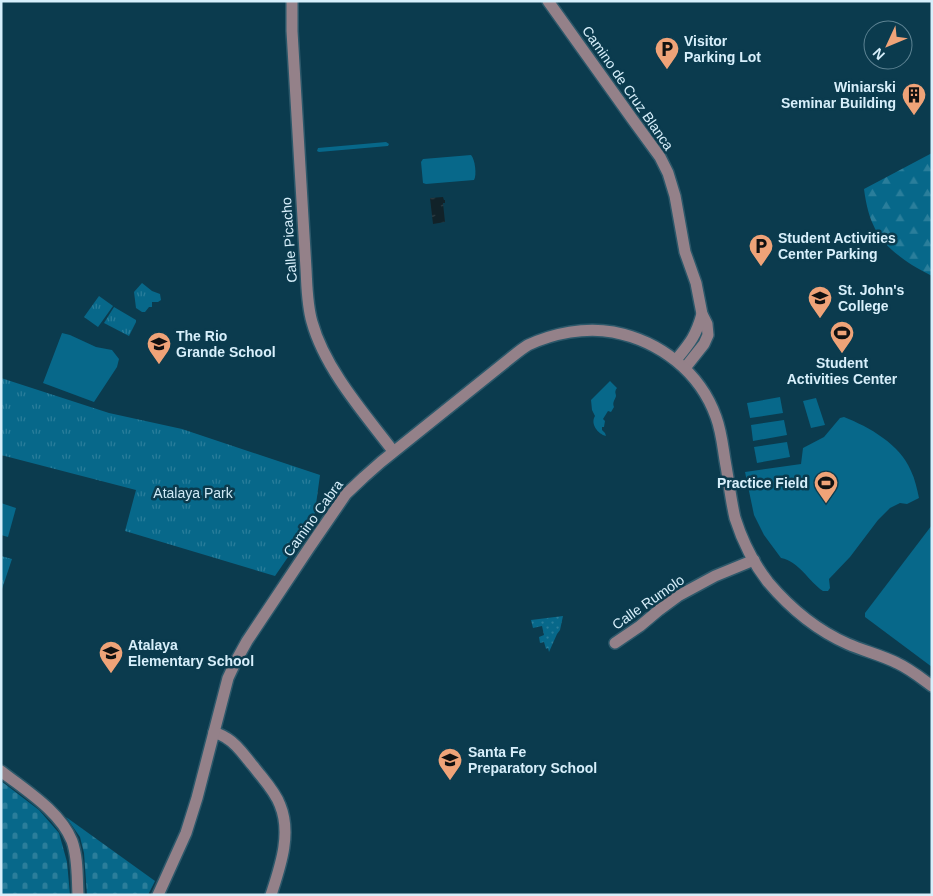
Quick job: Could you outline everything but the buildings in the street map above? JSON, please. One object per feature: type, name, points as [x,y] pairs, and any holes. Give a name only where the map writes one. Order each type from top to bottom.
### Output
[{"type":"street","name":"Calle Picacho","points":[[292,1],[305,260],[308,304],[312,322],[326,360],[359,407],[394,451]]},
{"type":"street","name":"Camino de Cruz Blanca","points":[[548,1],[660,157],[668,173],[676,196],[685,252],[696,283],[708,335],[704,344],[681,365]]},
{"type":"street","name":"Camino Cabra","points":[[158,895],[186,833],[198,798],[228,678],[248,641],[346,494],[394,451],[527,346],[573,331],[605,331],[626,334],[642,340],[656,347],[681,365]]},
{"type":"street","points":[[681,365],[691,374],[704,392],[716,417],[722,439],[736,519],[743,539],[766,580],[800,614],[828,634],[896,662],[932,686]]},
{"type":"street","name":"Calle Rumolo","points":[[615,643],[678,596],[715,576],[754,560]]},
{"type":"street","points":[[214,732],[228,739],[236,746],[269,786],[280,805],[285,826],[282,860],[271,895]]},
{"type":"street","points":[[1,771],[46,807],[64,827],[72,841],[76,857],[78,895]]},
{"type":"green space","points":[[386,142],[389,144],[388,146],[317,151],[318,148]]},
{"type":"green space","points":[[932,153],[932,276],[901,257],[884,242],[869,214],[864,189]]},
{"type":"green space","points":[[471,155],[475,167],[474,180],[423,183],[421,162],[423,159]]},
{"type":"green space","points":[[142,283],[152,291],[160,294],[161,300],[152,302],[152,307],[149,307],[145,312],[136,308],[134,292]]},
{"type":"green space","points":[[99,296],[113,306],[98,327],[84,317]]},
{"type":"green space","points":[[114,307],[136,320],[129,336],[104,323]]},
{"type":"green space","points":[[62,333],[96,347],[112,350],[119,359],[117,367],[94,402],[43,383]]},
{"type":"green space","name":"Atalaya Park","points":[[1,378],[109,413],[182,429],[320,475],[314,519],[275,576],[125,531],[136,490],[1,455]]},
{"type":"green space","points":[[610,381],[617,388],[613,402],[614,407],[611,412],[608,411],[603,419],[605,421],[602,430],[606,436],[598,431],[594,425],[595,416],[591,400]]},
{"type":"green space","points":[[780,397],[783,413],[750,418],[747,403]]},
{"type":"green space","points":[[816,398],[825,425],[811,428],[803,401]]},
{"type":"green space","name":"Practice Field","points":[[844,417],[873,431],[892,445],[906,461],[916,484],[919,498],[907,504],[900,503],[890,508],[878,520],[850,557],[829,579],[830,588],[828,591],[823,591],[799,567],[781,558],[764,535],[754,515],[745,472],[801,464],[803,448],[824,437],[840,418]]},
{"type":"green space","points":[[784,420],[787,435],[753,441],[751,425]]},
{"type":"green space","points":[[787,442],[790,457],[757,463],[754,447]]},
{"type":"green space","points":[[1,503],[16,508],[8,537],[1,535]]},
{"type":"green space","points":[[932,525],[932,667],[865,617],[865,613]]},
{"type":"green space","points":[[1,556],[12,559],[1,592]]},
{"type":"green space","points":[[563,616],[560,630],[549,652],[544,642],[540,643],[539,637],[544,635],[542,626],[533,628],[531,620]]},
{"type":"green space","points":[[1,781],[39,810],[59,833],[67,862],[70,895],[1,895]]},
{"type":"green space","points":[[66,817],[155,881],[148,895],[87,895],[84,853],[80,837]]},
{"type":"water","points":[[443,197],[445,200],[445,203],[443,203],[445,222],[433,224],[430,198]]},
{"type":"place","name":"Visitor Parking Lot","points":[[667,70]]},
{"type":"place","name":"Winiarski Seminar Building","points":[[914,116]]},
{"type":"place","name":"Student Activities Center Parking","points":[[761,267]]},
{"type":"place","name":"St. John's College","points":[[820,319]]},
{"type":"place","name":"Student Activities Center","points":[[842,354]]},
{"type":"place","name":"The Rio Grande School","points":[[159,365]]},
{"type":"place","name":"Practice Field","points":[[826,504]]},
{"type":"place","name":"Atalaya Elementary School","points":[[111,674]]},
{"type":"place","name":"Santa Fe Preparatory School","points":[[450,781]]}]
